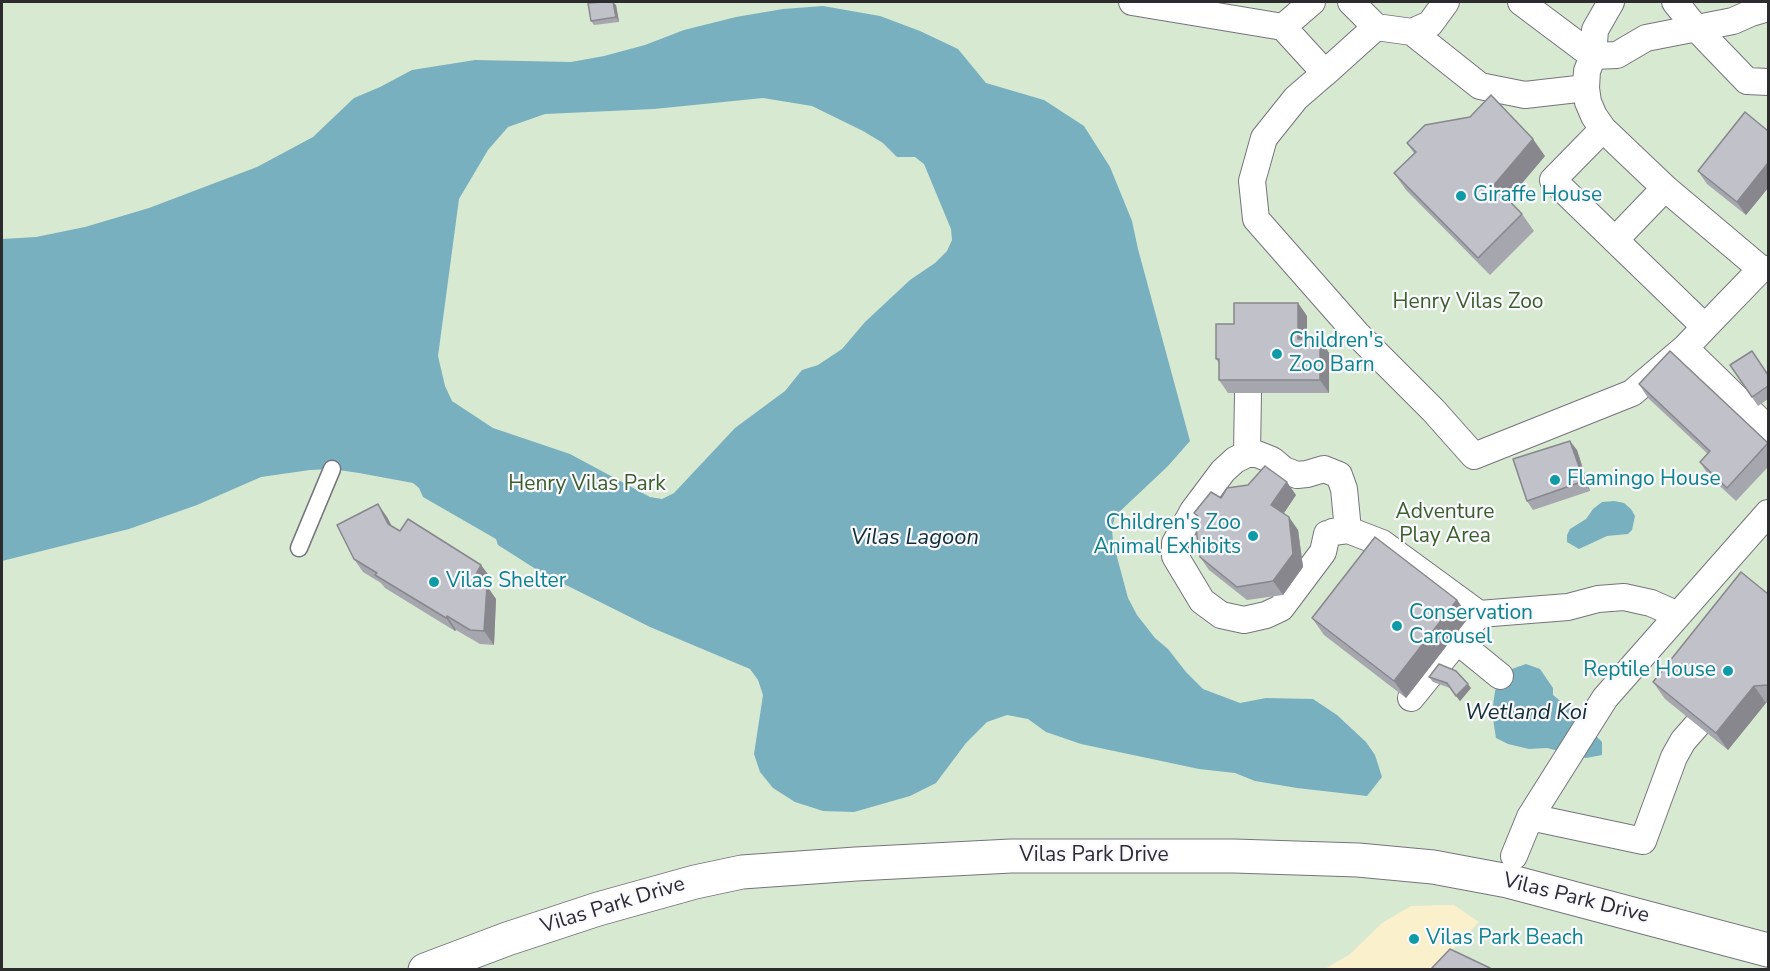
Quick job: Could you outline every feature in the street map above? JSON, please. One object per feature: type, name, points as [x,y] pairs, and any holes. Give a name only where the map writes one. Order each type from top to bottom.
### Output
[{"type":"street","points":[[1132,2],[1283,27],[1325,73]]},
{"type":"street","points":[[1283,27],[1312,2]]},
{"type":"street","points":[[1352,2],[1377,27],[1412,32],[1480,86],[1525,95],[1586,87]]},
{"type":"street","points":[[1412,32],[1430,24],[1446,2]]},
{"type":"street","points":[[1521,2],[1593,56],[1617,55],[1646,38],[1733,21],[1754,8]]},
{"type":"street","points":[[1377,27],[1296,98],[1264,138],[1252,181],[1256,219],[1358,335],[1433,410],[1474,456],[1632,393],[1685,348],[1765,269],[1665,188],[1603,129],[1594,116],[1588,102],[1587,71],[1593,56],[1595,30],[1611,2]]},
{"type":"street","points":[[1675,2],[1695,27],[1747,81],[1768,82]]},
{"type":"street","points":[[1603,129],[1552,180],[1705,327]]},
{"type":"street","points":[[1615,240],[1665,188]]},
{"type":"street","points":[[1685,348],[1768,429]]},
{"type":"street","points":[[1247,454],[1248,393]]},
{"type":"street","points":[[1247,454],[1257,454],[1272,460],[1284,470],[1297,475],[1324,469],[1339,475],[1344,489],[1327,535],[1323,552],[1281,608],[1266,615],[1244,620],[1221,615],[1202,601],[1175,556],[1175,543],[1192,511],[1214,482],[1235,460],[1247,454]]},
{"type":"street","points":[[1514,856],[1535,809],[1605,698],[1768,513]]},
{"type":"street","points":[[1327,535],[1382,543],[1479,614],[1568,607],[1598,599],[1624,597],[1651,603],[1678,615]]},
{"type":"street","points":[[1411,698],[1479,614]]},
{"type":"street","points":[[1457,640],[1500,676]]},
{"type":"street","points":[[1535,809],[1643,841],[1674,757],[1683,741],[1697,725]]},
{"type":"street","name":"Vilas Park Drive","points":[[424,969],[598,909],[694,882],[742,872],[1011,856],[1234,856],[1358,860],[1433,867],[1508,881],[1768,950]]},
{"type":"lane","points":[[299,548],[332,469]]},
{"type":"green space","name":"Henry Vilas Park","points":[[2,2],[1768,2],[1768,969],[2,970]]},
{"type":"sand","name":"Vilas Park Beach","points":[[1454,905],[1479,922],[1434,969],[1323,970],[1349,955],[1382,923],[1411,906]]},
{"type":"water","name":"Vilas Lagoon","points":[[823,6],[880,16],[920,31],[958,49],[986,83],[1044,100],[1084,126],[1110,167],[1132,221],[1190,441],[1168,466],[1115,516],[1112,529],[1113,542],[1128,598],[1137,615],[1155,638],[1168,649],[1203,689],[1240,703],[1266,698],[1313,699],[1337,715],[1366,742],[1375,755],[1382,777],[1367,796],[1255,781],[1235,773],[1199,769],[1081,744],[1046,732],[1028,719],[1007,715],[987,722],[966,743],[936,783],[910,796],[854,812],[823,811],[795,802],[773,788],[760,772],[754,754],[763,695],[758,680],[750,669],[650,627],[542,573],[498,545],[496,539],[423,497],[419,488],[413,483],[359,473],[332,469],[261,477],[197,505],[129,529],[2,561],[2,239],[36,237],[85,227],[149,208],[257,167],[313,137],[354,98],[412,70],[475,60],[571,62],[645,45],[684,30],[736,17],[783,9]],"holes":[[[763,98],[812,106],[863,131],[883,143],[897,157],[915,157],[924,164],[951,229],[952,240],[947,251],[935,263],[910,280],[865,322],[842,349],[818,365],[802,370],[785,391],[735,428],[674,493],[662,499],[650,497],[570,454],[493,428],[452,401],[445,386],[438,356],[459,199],[488,150],[508,127],[545,114],[654,109]]]},
{"type":"water","points":[[1602,502],[1624,503],[1635,516],[1632,530],[1628,534],[1607,536],[1579,549],[1567,542],[1570,529],[1586,519]]},
{"type":"water","name":"Wetland Koi","points":[[1526,664],[1540,669],[1553,688],[1553,695],[1602,742],[1602,755],[1586,758],[1547,748],[1529,749],[1508,744],[1496,738],[1492,713],[1495,691],[1501,677],[1509,670]]},
{"type":"building","points":[[613,2],[616,17],[591,21],[588,3]]},
{"type":"building","name":"Giraffe House","points":[[1491,95],[1533,139],[1494,185],[1522,214],[1478,258],[1394,173],[1416,152],[1407,143],[1425,125],[1470,117]]},
{"type":"building","points":[[1745,112],[1768,131],[1768,163],[1737,202],[1698,171]]},
{"type":"building","name":"Children's Zoo Barn","points":[[1234,303],[1298,303],[1298,339],[1320,339],[1320,380],[1219,380],[1219,359],[1216,359],[1216,324],[1234,324]]},
{"type":"building","points":[[1670,351],[1768,443],[1727,488],[1700,462],[1710,451],[1639,384]]},
{"type":"building","points":[[1752,351],[1768,375],[1768,386],[1752,397],[1730,365]]},
{"type":"building","name":"Flamingo House","points":[[1570,441],[1584,481],[1527,501],[1513,459]]},
{"type":"building","name":"Children's Zoo Animal Exhibits","points":[[1265,466],[1287,482],[1271,505],[1289,517],[1293,554],[1273,581],[1237,587],[1200,557],[1196,529],[1199,528],[1198,516],[1194,513],[1211,492],[1221,498],[1227,488],[1248,485]]},
{"type":"building","name":"Vilas Shelter","points":[[378,504],[388,524],[400,531],[408,519],[481,565],[474,578],[487,586],[484,631],[470,630],[447,616],[446,618],[375,575],[377,573],[354,559],[337,525]]},
{"type":"building","name":"Conservation Carousel","points":[[1375,537],[1457,600],[1394,681],[1312,618]]},
{"type":"building","name":"Reptile House","points":[[1741,572],[1768,594],[1768,685],[1754,686],[1716,733],[1653,682]]},
{"type":"building","points":[[1439,664],[1456,671],[1468,684],[1456,696],[1447,683],[1429,677]]},
{"type":"building","points":[[1450,949],[1490,968],[1431,969]]},
{"type":"place","name":"Giraffe House","points":[[1461,196]]},
{"type":"place","name":"Children's Zoo Barn","points":[[1277,354]]},
{"type":"place","name":"Flamingo House","points":[[1555,480]]},
{"type":"place","name":"Children's Zoo Animal Exhibits","points":[[1253,536]]},
{"type":"place","name":"Vilas Shelter","points":[[434,582]]},
{"type":"place","name":"Conservation Carousel","points":[[1397,626]]},
{"type":"place","name":"Reptile House","points":[[1728,671]]},
{"type":"place","name":"Vilas Park Beach","points":[[1414,939]]},
{"type":"park label","name":"Henry Vilas Zoo","points":[[1468,303]]},
{"type":"park label","name":"Adventure Play Area","points":[[1445,525]]}]
